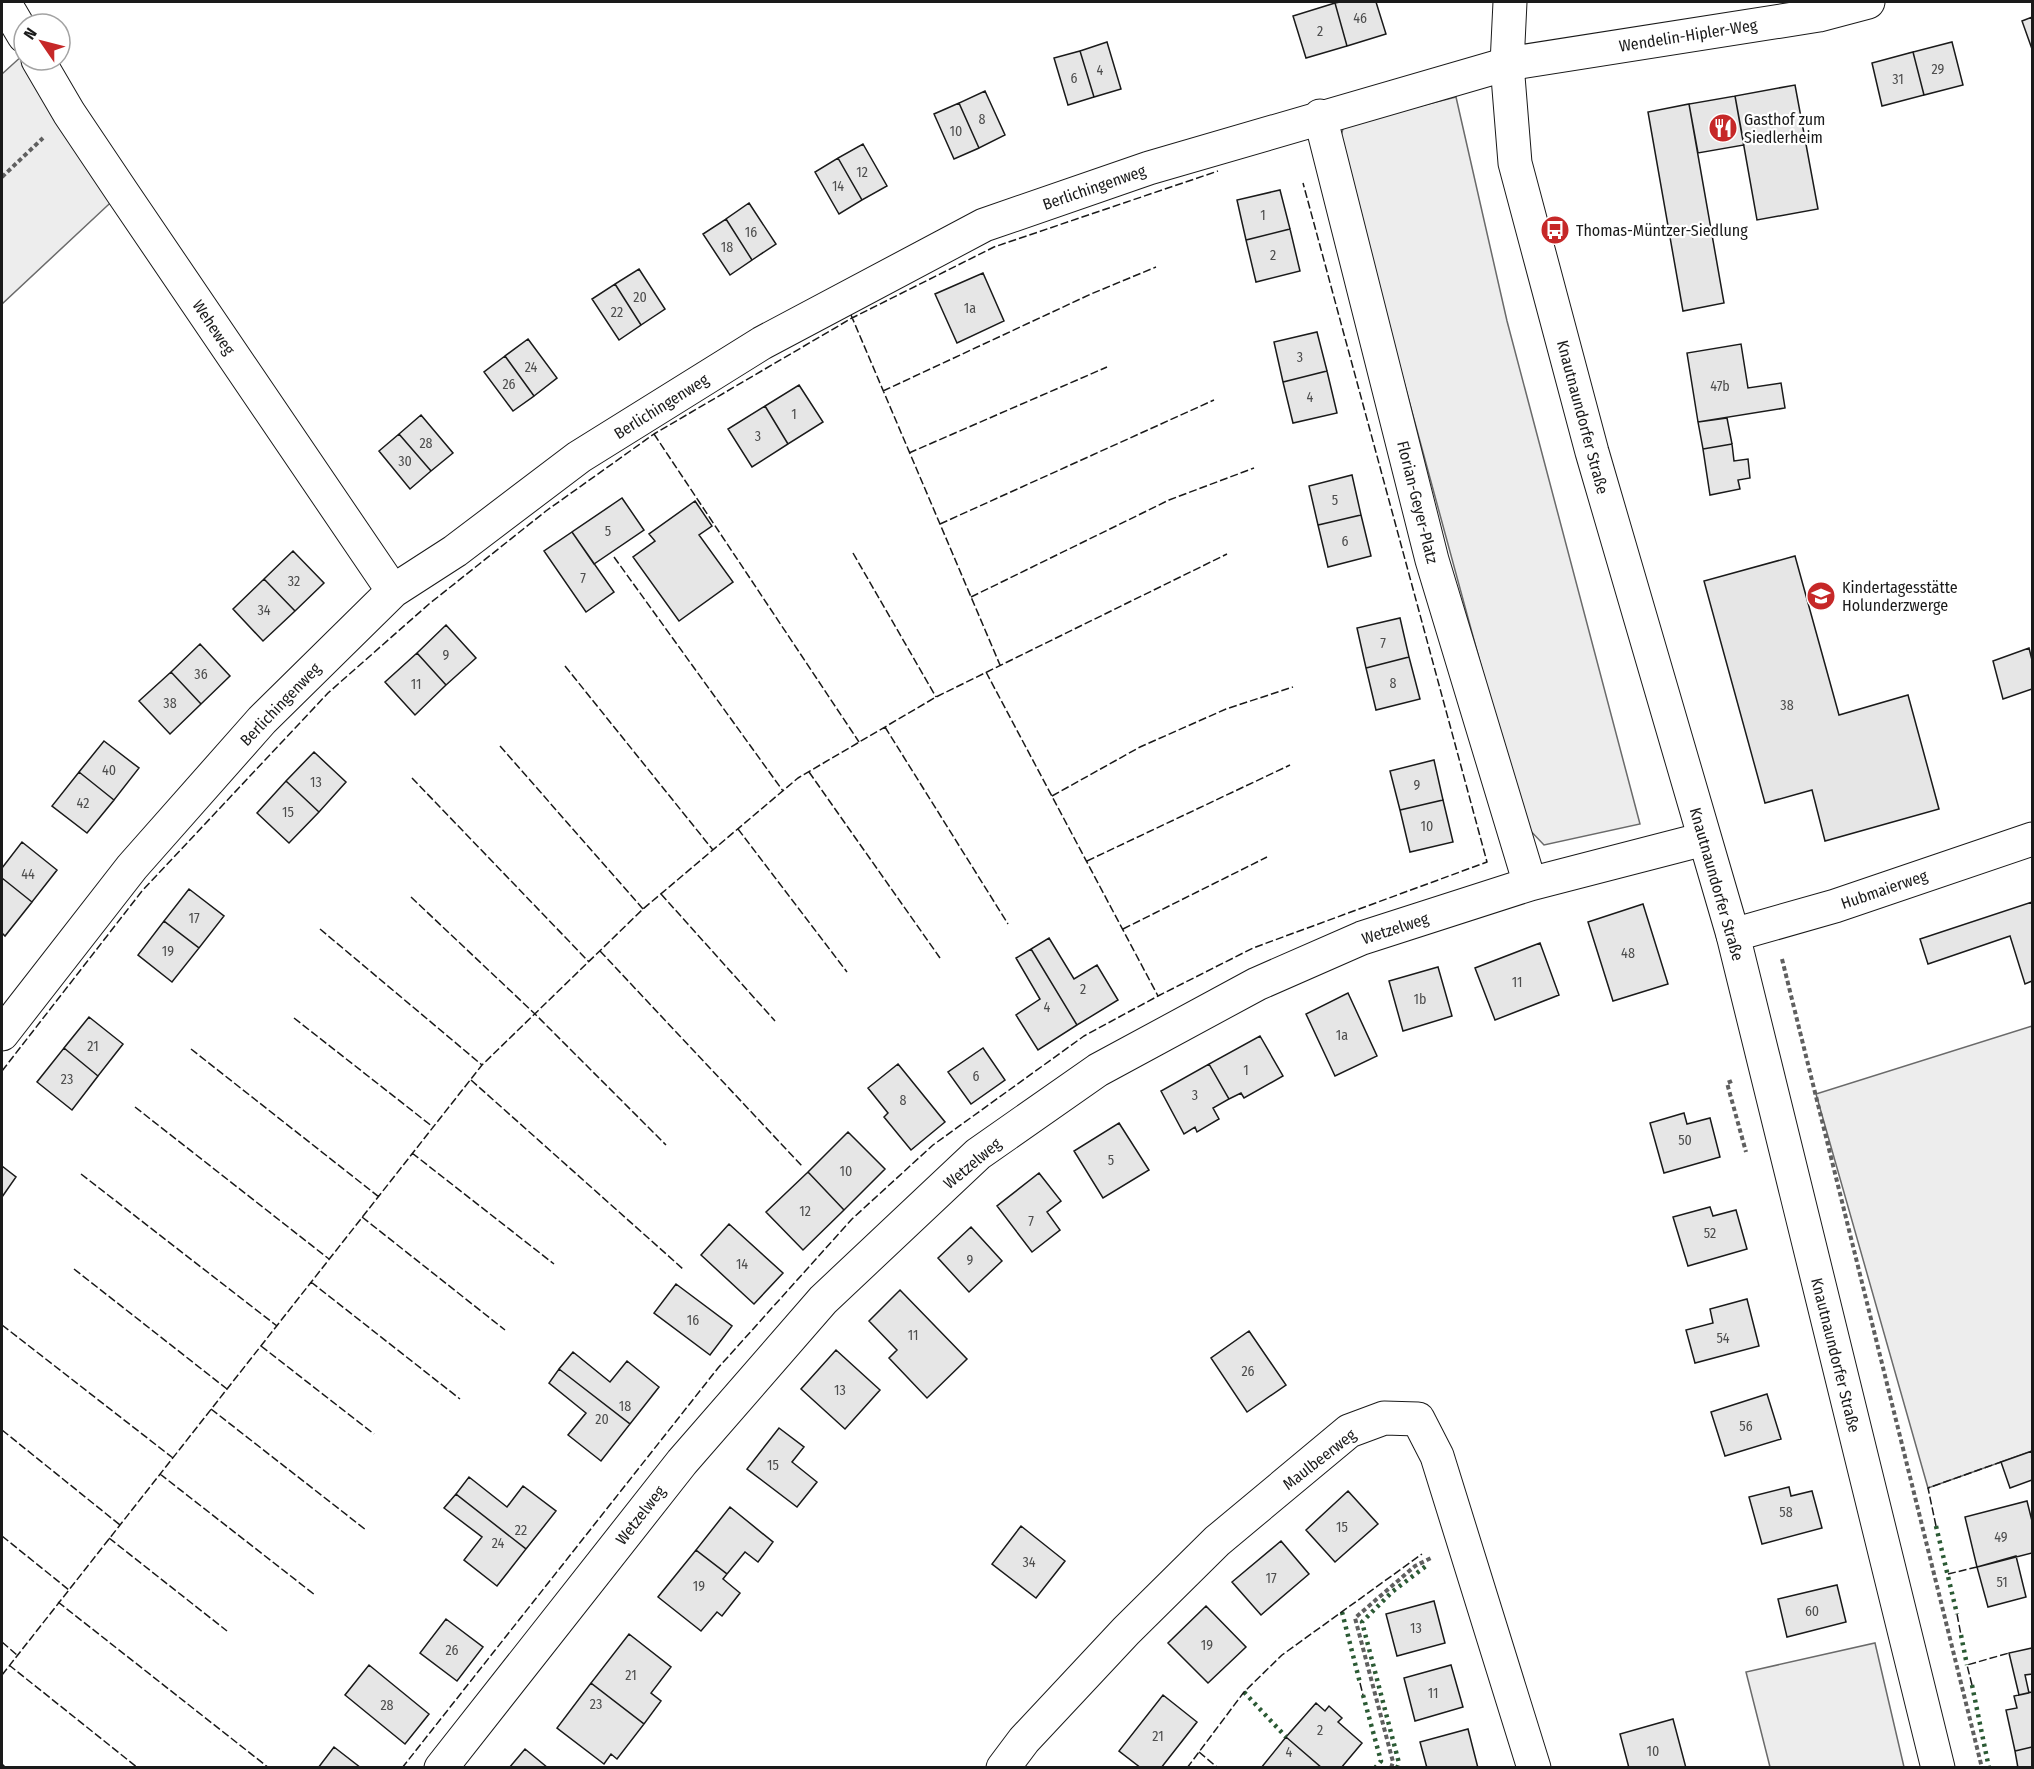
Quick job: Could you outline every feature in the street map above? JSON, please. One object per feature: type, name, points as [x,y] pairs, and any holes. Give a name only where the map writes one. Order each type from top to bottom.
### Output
[{"type":"street","points":[[4,2],[12,16]]},
{"type":"street","name":"Knautnaundorfer Straße","points":[[1510,2],[1507,64],[1515,163],[1592,452],[1733,935],[1938,1767]]},
{"type":"street","name":"Wendelin-Hipler-Weg","points":[[1507,64],[1819,15],[1868,2]]},
{"type":"street","name":"Berlichingenweg","points":[[2,1034],[132,867],[261,720],[393,591],[455,551],[579,457],[762,343],[984,225],[1149,168],[1320,116],[1507,64]]},
{"type":"street","name":"Weheweg","points":[[45,72],[69,113],[393,591]]},
{"type":"street","name":"Florian-Geyer-Platz","points":[[1320,116],[1432,560],[1530,884]]},
{"type":"street","name":"Hubmaierweg","points":[[1733,935],[1835,906],[2032,839]]},
{"type":"street","name":"Wetzelweg","points":[[441,1767],[682,1462],[823,1300],[978,1154],[1098,1070],[1257,984],[1362,938],[1530,884],[1704,840]]},
{"type":"street","name":"Maulbeerweg","points":[[1003,1767],[1024,1740],[1126,1631],[1217,1541],[1349,1431],[1384,1418],[1418,1419],[1437,1456],[1534,1767]]},
{"type":"path","points":[[2,177],[69,113]]},
{"type":"path","points":[[1773,924],[1982,1767]]},
{"type":"path","points":[[1391,1767],[1393,1762],[1355,1618],[1414,1566],[1436,1555],[1466,1548]]},
{"type":"shaded area","points":[[12,65],[12,72],[37,72],[122,192],[2,304],[2,74]]},
{"type":"shaded area","points":[[1456,97],[1507,321],[1640,824],[1544,845],[1524,824],[1339,143],[1344,125]]},
{"type":"shaded area","points":[[2032,1026],[2032,1451],[1928,1488],[1816,1094]]},
{"type":"shaded area","points":[[1875,1643],[1904,1767],[1770,1767],[1746,1672]]},
{"type":"building","points":[[1376,2],[1386,34],[1347,46],[1335,3]]},
{"type":"building","points":[[1335,3],[1347,46],[1306,58],[1293,16]]},
{"type":"building","points":[[2032,17],[2032,49],[2022,21]]},
{"type":"building","points":[[1107,42],[1121,89],[1094,97],[1080,51]]},
{"type":"building","points":[[1952,42],[1963,85],[1924,95],[1913,52]]},
{"type":"building","points":[[1080,51],[1094,97],[1068,105],[1054,58]]},
{"type":"building","points":[[1913,52],[1924,95],[1882,106],[1872,63]]},
{"type":"building","points":[[1795,85],[1818,209],[1757,220],[1735,96]]},
{"type":"building","points":[[985,91],[1005,135],[979,148],[959,103]]},
{"type":"building","points":[[1735,96],[1744,145],[1698,153],[1689,104]]},
{"type":"building","points":[[959,103],[979,148],[954,159],[934,114]]},
{"type":"building","points":[[1689,104],[1724,303],[1683,311],[1648,112]]},
{"type":"building","points":[[863,144],[887,186],[862,200],[838,158]]},
{"type":"building","points":[[838,158],[862,200],[839,214],[815,172]]},
{"type":"building","points":[[1280,190],[1290,229],[1246,240],[1237,200]]},
{"type":"building","points":[[749,203],[776,244],[752,260],[726,219]]},
{"type":"building","points":[[726,219],[752,260],[730,275],[703,234]]},
{"type":"building","points":[[1290,229],[1300,271],[1256,282],[1246,240]]},
{"type":"building","points":[[639,269],[665,309],[641,325],[615,284]]},
{"type":"building","points":[[983,273],[1004,321],[957,343],[935,294]]},
{"type":"building","points":[[615,284],[641,325],[619,340],[592,299]]},
{"type":"building","points":[[1317,332],[1327,371],[1283,382],[1274,342]]},
{"type":"building","points":[[528,339],[557,378],[534,396],[505,356]]},
{"type":"building","points":[[1741,344],[1748,388],[1781,383],[1785,408],[1698,422],[1687,353]]},
{"type":"building","points":[[505,356],[534,396],[513,411],[484,372]]},
{"type":"building","points":[[1327,371],[1337,413],[1293,423],[1283,382]]},
{"type":"building","points":[[799,385],[823,422],[788,444],[765,406]]},
{"type":"building","points":[[765,406],[788,444],[752,467],[728,429]]},
{"type":"building","points":[[421,415],[453,453],[431,471],[399,434]]},
{"type":"building","points":[[1727,418],[1732,444],[1703,449],[1698,422]]},
{"type":"building","points":[[399,434],[431,471],[410,489],[379,451]]},
{"type":"building","points":[[1732,444],[1734,461],[1748,459],[1750,478],[1738,480],[1740,489],[1710,495],[1703,449]]},
{"type":"building","points":[[1352,475],[1361,515],[1318,525],[1309,486]]},
{"type":"building","points":[[622,498],[644,530],[594,564],[572,532]]},
{"type":"building","points":[[695,501],[712,526],[699,535],[733,582],[679,621],[633,557],[655,541],[649,534]]},
{"type":"building","points":[[1361,515],[1371,556],[1328,567],[1318,525]]},
{"type":"building","points":[[572,532],[614,592],[586,612],[544,551]]},
{"type":"building","points":[[293,551],[324,583],[295,611],[264,579]]},
{"type":"building","points":[[1795,556],[1839,715],[1908,695],[1939,809],[1825,841],[1812,790],[1765,803],[1704,581]]},
{"type":"building","points":[[264,579],[295,611],[263,641],[233,609]]},
{"type":"building","points":[[1400,618],[1409,657],[1366,668],[1357,628]]},
{"type":"building","points":[[446,625],[476,658],[446,685],[417,653]]},
{"type":"building","points":[[200,644],[230,676],[201,704],[171,672]]},
{"type":"building","points":[[2029,648],[2032,660],[2032,689],[2003,699],[1993,661]]},
{"type":"building","points":[[417,653],[446,685],[415,715],[385,682]]},
{"type":"building","points":[[1409,657],[1420,699],[1376,710],[1366,668]]},
{"type":"building","points":[[171,672],[201,704],[170,734],[139,701]]},
{"type":"building","points":[[104,741],[139,768],[114,800],[79,772]]},
{"type":"building","points":[[314,752],[346,782],[319,812],[286,781]]},
{"type":"building","points":[[1434,760],[1443,800],[1400,810],[1390,771]]},
{"type":"building","points":[[79,772],[114,800],[87,833],[52,806]]},
{"type":"building","points":[[286,781],[319,812],[289,843],[257,813]]},
{"type":"building","points":[[1443,800],[1453,842],[1410,852],[1400,810]]},
{"type":"building","points":[[22,842],[57,870],[32,902],[2,878],[2,868]]},
{"type":"building","points":[[2,878],[32,902],[5,936],[2,933]]},
{"type":"building","points":[[189,889],[224,916],[199,948],[164,921]]},
{"type":"building","points":[[2032,902],[2032,981],[2025,984],[2010,936],[1928,964],[1920,939]]},
{"type":"building","points":[[1643,904],[1668,984],[1613,1001],[1588,922]]},
{"type":"building","points":[[164,921],[199,948],[172,982],[138,955]]},
{"type":"building","points":[[1049,938],[1074,979],[1097,965],[1118,1000],[1077,1025],[1031,949]]},
{"type":"building","points":[[1540,943],[1559,995],[1495,1020],[1475,968]]},
{"type":"building","points":[[1031,949],[1077,1025],[1038,1050],[1016,1015],[1040,999],[1016,958]]},
{"type":"building","points":[[1438,967],[1452,1016],[1403,1031],[1389,981]]},
{"type":"building","points":[[1348,993],[1377,1056],[1335,1076],[1306,1014]]},
{"type":"building","points":[[89,1017],[123,1044],[98,1076],[64,1048]]},
{"type":"building","points":[[1260,1036],[1283,1076],[1244,1098],[1241,1093],[1229,1099],[1209,1064]]},
{"type":"building","points":[[64,1048],[98,1076],[72,1110],[37,1082]]},
{"type":"building","points":[[983,1048],[1005,1080],[971,1104],[948,1072]]},
{"type":"building","points":[[898,1064],[945,1122],[911,1150],[884,1117],[888,1113],[868,1088]]},
{"type":"building","points":[[1209,1064],[1229,1099],[1213,1108],[1219,1119],[1197,1132],[1195,1127],[1184,1134],[1161,1091]]},
{"type":"building","points":[[1684,1113],[1687,1124],[1710,1118],[1720,1157],[1664,1173],[1650,1123]]},
{"type":"building","points":[[1119,1123],[1149,1170],[1103,1198],[1074,1151]]},
{"type":"building","points":[[848,1132],[885,1169],[844,1210],[808,1172]]},
{"type":"building","points":[[2,1166],[16,1177],[2,1197]]},
{"type":"building","points":[[808,1172],[844,1210],[803,1250],[766,1212]]},
{"type":"building","points":[[1039,1173],[1061,1201],[1047,1212],[1060,1230],[1032,1252],[997,1206]]},
{"type":"building","points":[[1710,1207],[1713,1216],[1736,1210],[1747,1249],[1688,1266],[1673,1217]]},
{"type":"building","points":[[729,1224],[783,1273],[754,1304],[701,1255]]},
{"type":"building","points":[[971,1227],[1002,1261],[969,1292],[938,1258]]},
{"type":"building","points":[[676,1284],[732,1326],[710,1355],[654,1313]]},
{"type":"building","points":[[900,1290],[967,1359],[927,1398],[889,1358],[897,1350],[869,1321]]},
{"type":"building","points":[[1747,1299],[1759,1346],[1695,1363],[1686,1330],[1713,1323],[1710,1309]]},
{"type":"building","points":[[1249,1331],[1286,1385],[1247,1412],[1211,1358]]},
{"type":"building","points":[[836,1350],[880,1390],[845,1429],[801,1389]]},
{"type":"building","points":[[573,1352],[610,1382],[627,1361],[659,1387],[630,1424],[559,1369]]},
{"type":"building","points":[[559,1369],[630,1424],[601,1461],[568,1435],[586,1413],[549,1383]]},
{"type":"building","points":[[1767,1394],[1781,1439],[1725,1456],[1711,1412]]},
{"type":"building","points":[[779,1428],[804,1447],[792,1462],[817,1482],[797,1507],[747,1469]]},
{"type":"building","points":[[2032,1451],[2032,1480],[2010,1488],[2001,1462]]},
{"type":"building","points":[[469,1477],[507,1507],[523,1486],[556,1511],[526,1549],[456,1494]]},
{"type":"building","points":[[1789,1487],[1791,1496],[1812,1491],[1822,1528],[1762,1544],[1749,1497]]},
{"type":"building","points":[[1348,1491],[1378,1524],[1335,1562],[1306,1530]]},
{"type":"building","points":[[456,1494],[526,1549],[497,1586],[464,1560],[482,1537],[444,1508]]},
{"type":"building","points":[[2027,1501],[2032,1521],[2032,1553],[1977,1567],[1965,1517]]},
{"type":"building","points":[[730,1507],[773,1542],[758,1562],[745,1552],[727,1574],[696,1550]]},
{"type":"building","points":[[1021,1526],[1065,1561],[1036,1598],[992,1564]]},
{"type":"building","points":[[1281,1541],[1309,1574],[1261,1615],[1232,1582]]},
{"type":"building","points":[[696,1550],[727,1574],[723,1579],[740,1593],[722,1616],[717,1612],[701,1631],[658,1597]]},
{"type":"building","points":[[2016,1556],[2026,1597],[1988,1607],[1977,1567]]},
{"type":"building","points":[[1837,1585],[1846,1622],[1787,1637],[1778,1599]]},
{"type":"building","points":[[1434,1601],[1445,1643],[1397,1656],[1386,1614]]},
{"type":"building","points":[[1206,1606],[1246,1647],[1208,1683],[1168,1643]]},
{"type":"building","points":[[446,1619],[483,1647],[457,1681],[420,1653]]},
{"type":"building","points":[[629,1634],[671,1667],[651,1693],[661,1701],[644,1724],[591,1683]]},
{"type":"building","points":[[2032,1648],[2032,1674],[2025,1675],[2029,1693],[2019,1695],[2009,1653]]},
{"type":"building","points":[[369,1665],[429,1714],[405,1744],[345,1695]]},
{"type":"building","points":[[1451,1665],[1463,1707],[1415,1721],[1404,1678]]},
{"type":"building","points":[[591,1683],[644,1724],[617,1759],[611,1754],[604,1764],[557,1728]]},
{"type":"building","points":[[2032,1692],[2032,1747],[2015,1751],[2006,1710],[2017,1708],[2014,1696]]},
{"type":"building","points":[[1163,1695],[1197,1722],[1161,1768],[1141,1768],[1119,1751]]},
{"type":"building","points":[[1316,1703],[1325,1711],[1329,1706],[1342,1718],[1338,1722],[1362,1743],[1341,1768],[1322,1768],[1286,1737]]},
{"type":"building","points":[[1673,1719],[1686,1768],[1629,1768],[1620,1734]]},
{"type":"building","points":[[1468,1729],[1478,1768],[1427,1768],[1420,1742]]},
{"type":"building","points":[[1286,1737],[1322,1768],[1261,1768]]},
{"type":"building","points":[[334,1747],[361,1768],[318,1768]]},
{"type":"building","points":[[2032,1747],[2032,1768],[2018,1768],[2015,1751]]},
{"type":"building","points":[[525,1749],[548,1768],[509,1768]]},
{"type":"hedge","points":[[1936,1526],[1957,1614]]},
{"type":"hedge","points":[[1397,1768],[1399,1763],[1362,1622],[1392,1592],[1426,1566]]},
{"type":"hedge","points":[[1342,1612],[1360,1683]]},
{"type":"hedge","points":[[1961,1635],[1967,1665]]},
{"type":"hedge","points":[[1972,1685],[1989,1768]]},
{"type":"hedge","points":[[1244,1692],[1286,1737]]},
{"type":"hedge","points":[[1363,1695],[1381,1761],[1375,1768]]},
{"type":"fence","points":[[2,1071],[142,891],[328,693],[429,604],[546,511],[654,434],[852,318],[994,247],[1218,171]]},
{"type":"fence","points":[[402,1768],[718,1368],[852,1219],[933,1145],[1084,1036],[1158,996],[1253,948],[1487,862],[1303,183]]},
{"type":"fence","points":[[883,391],[1091,294],[1156,267]]},
{"type":"fence","points":[[851,315],[1000,665]]},
{"type":"fence","points":[[909,453],[1107,367]]},
{"type":"fence","points":[[940,524],[1214,400]]},
{"type":"fence","points":[[654,434],[859,742]]},
{"type":"fence","points":[[971,597],[1169,500],[1254,468]]},
{"type":"fence","points":[[853,553],[936,697]]},
{"type":"fence","points":[[2,1675],[482,1065],[643,909],[798,778],[936,697],[1227,554]]},
{"type":"fence","points":[[614,557],[783,791]]},
{"type":"fence","points":[[565,666],[713,850]]},
{"type":"fence","points":[[986,672],[1158,996]]},
{"type":"fence","points":[[1052,796],[1140,747],[1226,709],[1293,687]]},
{"type":"fence","points":[[885,727],[1008,924]]},
{"type":"fence","points":[[500,746],[643,909]]},
{"type":"fence","points":[[1087,861],[1290,765]]},
{"type":"fence","points":[[809,772],[940,958]]},
{"type":"fence","points":[[412,778],[589,962]]},
{"type":"fence","points":[[738,829],[847,972]]},
{"type":"fence","points":[[1123,929],[1267,857]]},
{"type":"fence","points":[[661,894],[775,1021]]},
{"type":"fence","points":[[411,897],[535,1014],[666,1145]]},
{"type":"fence","points":[[320,929],[482,1065]]},
{"type":"fence","points":[[600,951],[802,1166]]},
{"type":"fence","points":[[294,1018],[433,1127]]},
{"type":"fence","points":[[191,1049],[379,1197]]},
{"type":"fence","points":[[471,1080],[683,1269]]},
{"type":"fence","points":[[135,1107],[329,1259]]},
{"type":"fence","points":[[412,1153],[554,1264]]},
{"type":"fence","points":[[81,1174],[277,1326]]},
{"type":"fence","points":[[362,1217],[505,1330]]},
{"type":"fence","points":[[74,1269],[227,1389]]},
{"type":"fence","points":[[311,1282],[460,1399]]},
{"type":"fence","points":[[2,1325],[173,1458]]},
{"type":"fence","points":[[261,1346],[374,1434]]},
{"type":"fence","points":[[211,1409],[366,1530]]},
{"type":"fence","points":[[2,1430],[120,1525]]},
{"type":"fence","points":[[1936,1526],[1928,1488],[2001,1462]]},
{"type":"fence","points":[[160,1474],[315,1595]]},
{"type":"fence","points":[[2,1536],[69,1590]]},
{"type":"fence","points":[[109,1538],[227,1631]]},
{"type":"fence","points":[[1187,1768],[1244,1692],[1282,1655],[1422,1554]]},
{"type":"fence","points":[[1948,1574],[1977,1567]]},
{"type":"fence","points":[[58,1602],[269,1768]]},
{"type":"fence","points":[[1957,1614],[1961,1635]]},
{"type":"fence","points":[[2,1642],[17,1655]]},
{"type":"fence","points":[[1972,1685],[1967,1665],[2009,1653]]},
{"type":"fence","points":[[9,1665],[138,1768]]},
{"type":"fence","points":[[1360,1683],[1363,1695]]},
{"type":"fence","points":[[1199,1752],[1218,1768]]},
{"type":"fence","points":[[2,1764],[6,1768]]},
{"type":"place","name":"Gasthof zum Siedlerheim","points":[[1723,128]]},
{"type":"place","name":"Thomas-Müntzer-Siedlung","points":[[1555,230]]},
{"type":"place","name":"Kindertagesstätte Holunderzwerge","points":[[1821,596]]}]
